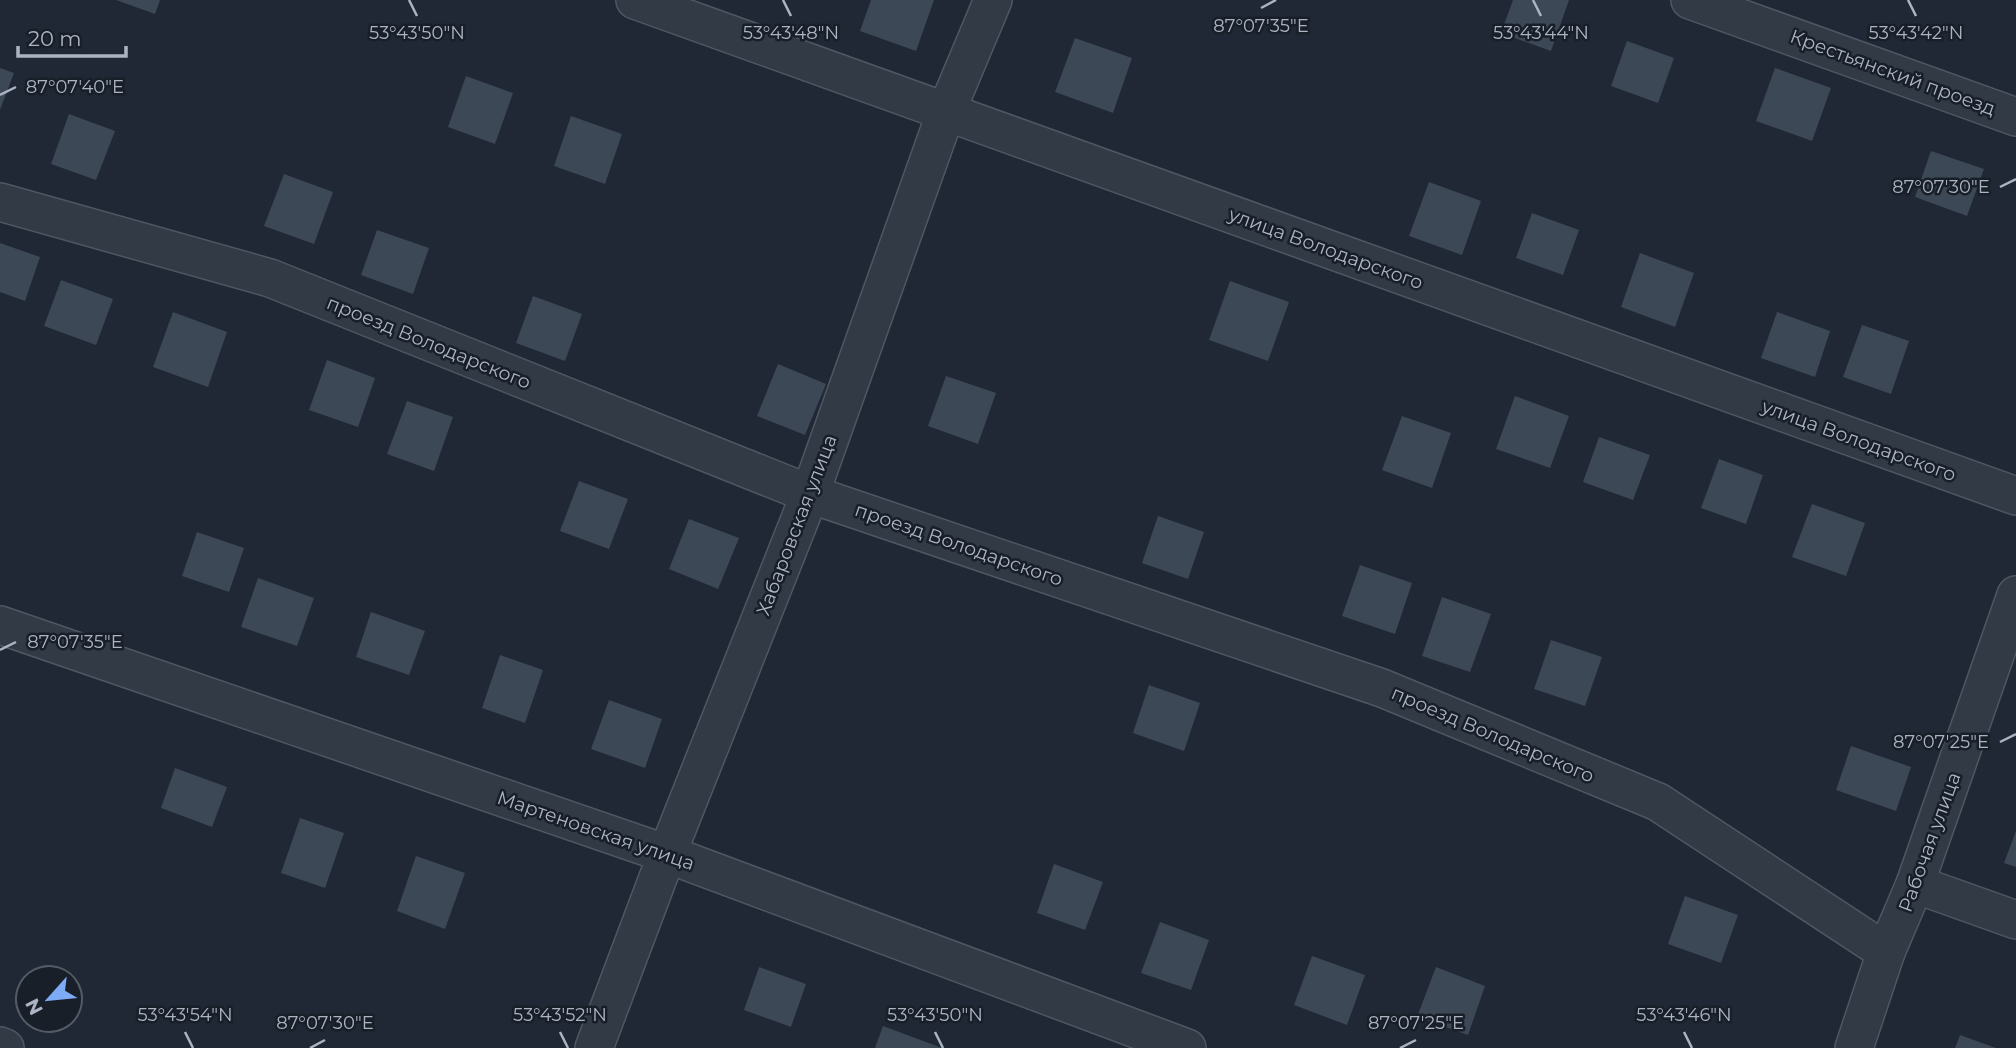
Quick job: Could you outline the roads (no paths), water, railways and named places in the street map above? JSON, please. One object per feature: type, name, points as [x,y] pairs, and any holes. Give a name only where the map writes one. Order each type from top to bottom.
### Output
[{"type":"street","name":"улица Володарского","points":[[635,0],[2016,496]]},
{"type":"street","name":"Хабаровская улица","points":[[594,1048],[667,854],[810,494],[946,112],[993,0]]},
{"type":"street","name":"Крестьянский проезд","points":[[1690,0],[2016,117]]},
{"type":"street","name":"проезд Володарского","points":[[0,202],[270,278],[810,494],[1382,688],[1658,802],[1886,952]]},
{"type":"street","name":"Рабочая улица","points":[[1854,1048],[1886,952],[1915,884],[2016,595]]},
{"type":"street","name":"Мартеновская улица","points":[[0,625],[667,854],[1187,1048]]},
{"type":"street","points":[[1915,884],[2016,920]]}]
